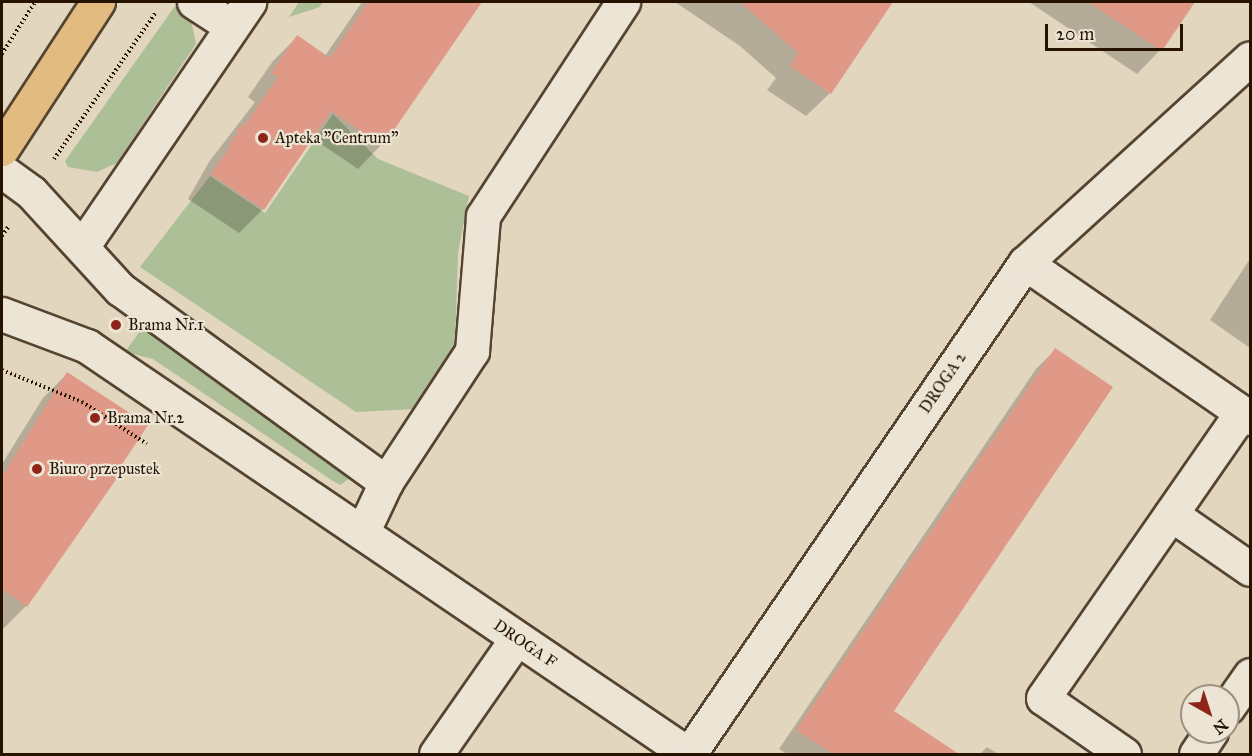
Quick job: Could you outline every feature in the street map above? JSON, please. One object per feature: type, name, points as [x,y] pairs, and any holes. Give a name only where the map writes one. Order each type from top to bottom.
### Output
[{"type":"main road","points":[[2,149],[98,2]]},
{"type":"lane","points":[[82,247],[240,14],[194,2]]},
{"type":"lane","points":[[362,533],[386,482],[472,351],[483,216],[623,2]]},
{"type":"lane","name":"DROGA 2","points":[[689,754],[1025,263],[1251,58]]},
{"type":"lane","points":[[2,171],[31,192],[120,289],[386,482]]},
{"type":"lane","points":[[1025,263],[1246,415],[1171,514],[1043,698],[1124,754]]},
{"type":"lane","name":"DROGA F","points":[[2,314],[87,346],[192,420],[689,754]]},
{"type":"lane","points":[[1171,514],[1251,569]]},
{"type":"lane","points":[[436,754],[517,638]]},
{"type":"lane","points":[[1240,690],[1251,675]]},
{"type":"path","points":[[2,54],[35,2]]},
{"type":"path","points":[[2,236],[163,2]]},
{"type":"path","points":[[2,370],[82,402],[147,444]]},
{"type":"green space","points":[[299,2],[323,2],[320,7],[289,17]]},
{"type":"green space","points":[[175,6],[191,19],[196,44],[117,163],[97,172],[68,167],[65,161]]},
{"type":"green space","points":[[333,114],[378,159],[469,196],[458,253],[455,346],[414,409],[356,412],[140,267],[210,176],[265,213]]},
{"type":"green space","points":[[143,327],[348,471],[350,478],[340,485],[153,359],[125,352]]},
{"type":"building","points":[[368,2],[482,2],[383,146],[331,111],[264,210],[211,174],[230,147],[228,143],[234,140],[232,137],[238,135],[237,130],[247,122],[278,77],[271,73],[297,35],[330,58]]},
{"type":"building","points":[[740,2],[893,2],[831,94],[790,66],[798,53]]},
{"type":"building","points":[[1088,2],[1195,2],[1162,51]]},
{"type":"building","points":[[1055,348],[1113,387],[894,711],[959,754],[833,754],[796,730]]},
{"type":"building","points":[[67,372],[148,425],[119,469],[122,471],[27,607],[2,589],[2,476]]},
{"type":"place","name":"Apteka \"Centrum\"","points":[[263,138]]},
{"type":"place","name":"Brama Nr.1","points":[[116,325]]},
{"type":"place","name":"Brama Nr.2","points":[[95,418]]},
{"type":"place","name":"Biuro przepustek","points":[[37,469]]}]
